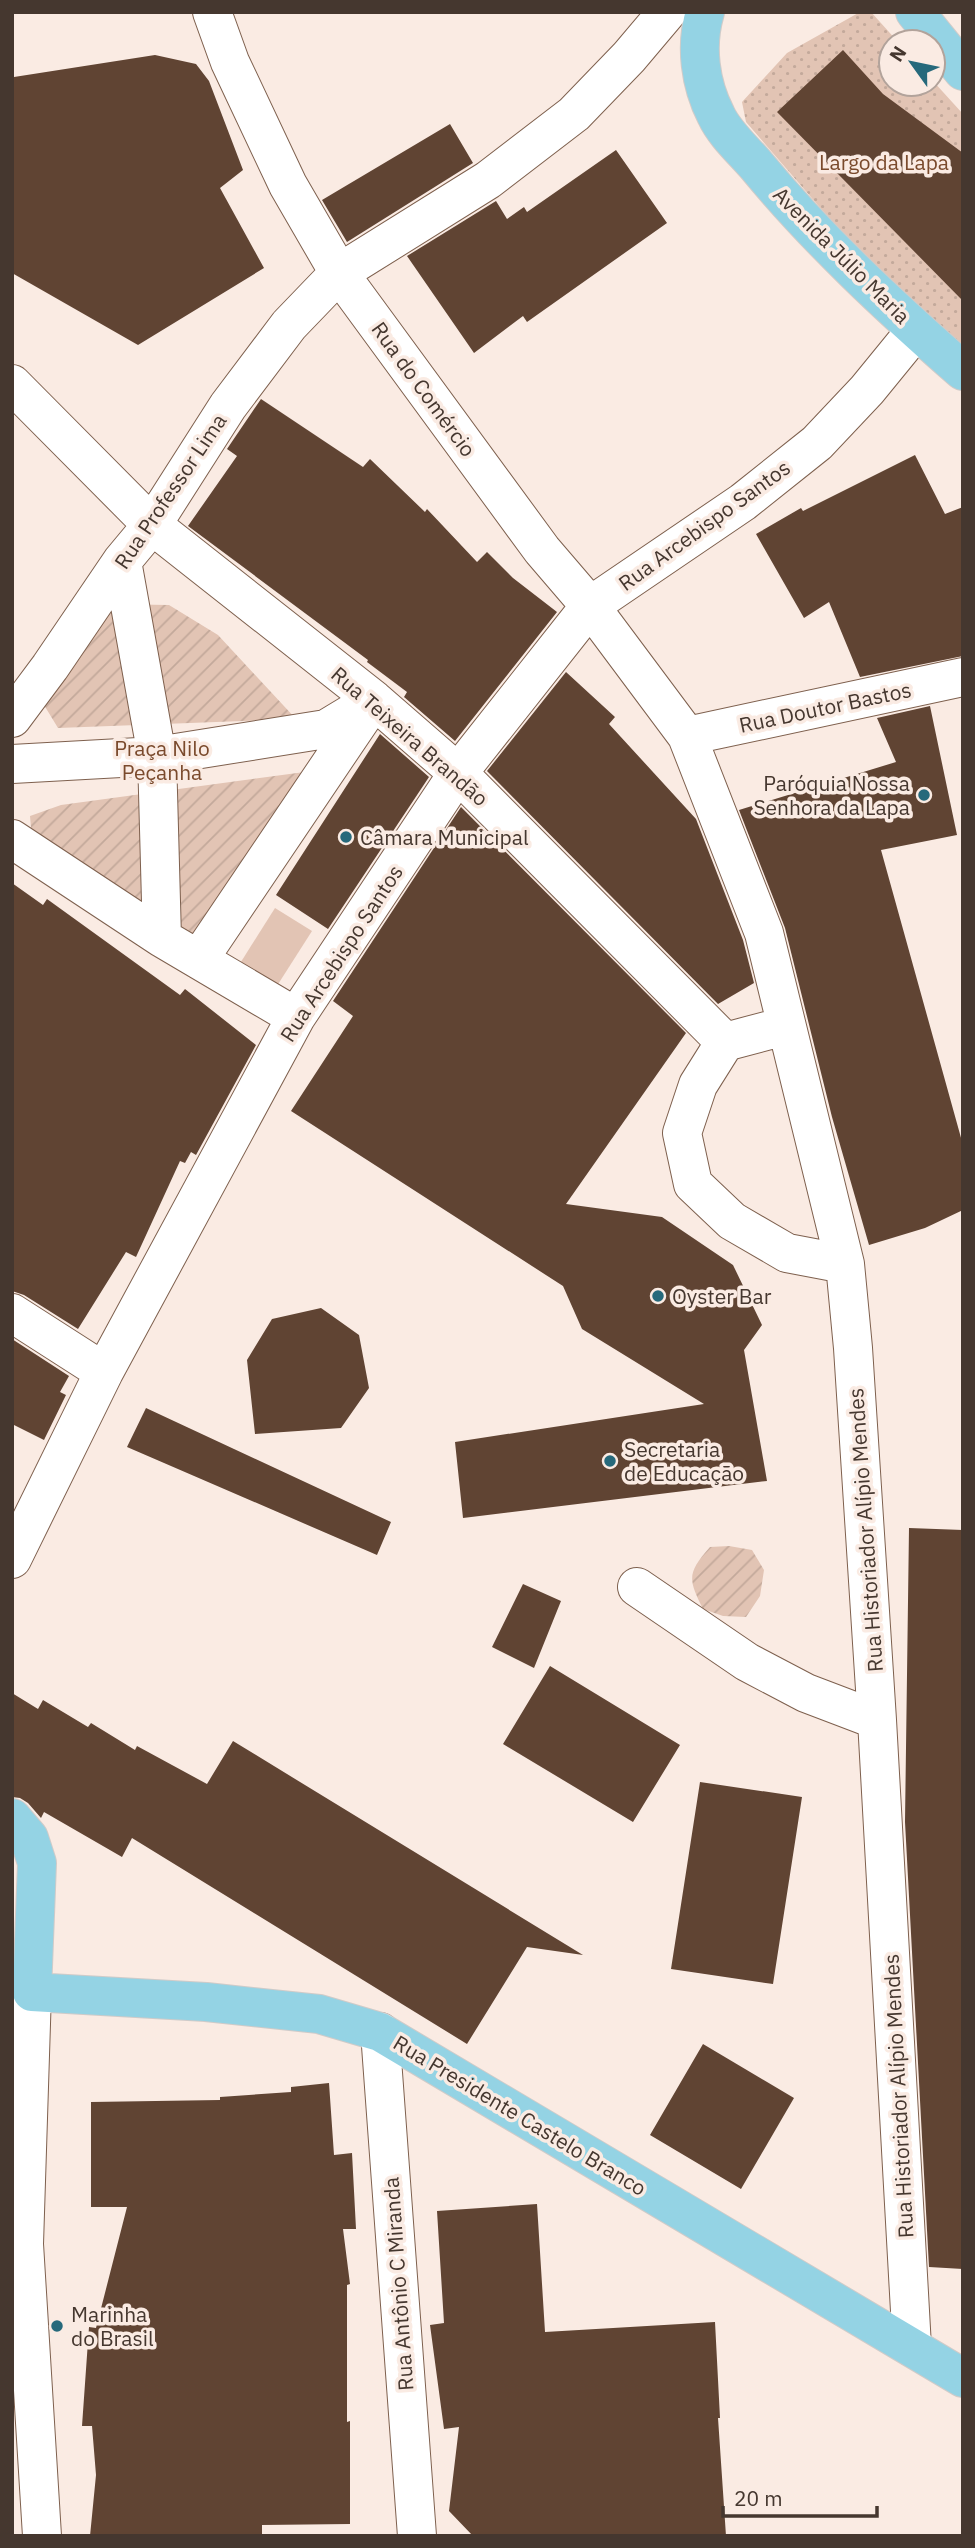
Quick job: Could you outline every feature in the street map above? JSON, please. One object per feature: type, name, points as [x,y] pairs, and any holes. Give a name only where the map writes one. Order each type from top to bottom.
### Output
[{"type":"main road","name":"Avenida Júlio Maria","points":[[705,12],[701,26],[701,75],[716,117],[797,215],[916,330],[963,371]]},
{"type":"main road","points":[[915,12],[963,71]]},
{"type":"main road","points":[[12,1818],[29,1839],[37,1863],[32,1992]]},
{"type":"main road","name":"Rua Presidente Castelo Branco","points":[[32,1992],[206,2003],[319,2014],[380,2032],[963,2378]]},
{"type":"street","name":"Rua do Comércio","points":[[212,12],[230,62],[288,185],[339,273],[542,550],[590,606],[687,736]]},
{"type":"street","name":"Rua Professor Lima","points":[[12,718],[122,561],[152,524],[236,395],[289,324],[339,273],[488,180],[574,114],[629,57],[667,12]]},
{"type":"street","name":"Rua Arcebispo Santos","points":[[12,1559],[104,1372],[296,1017],[458,773],[590,606],[743,502],[817,443],[867,390],[916,330]]},
{"type":"street","name":"Rua Teixeira Brandão","points":[[12,383],[152,524],[374,700],[458,773],[725,1042]]},
{"type":"street","points":[[122,561],[157,756],[162,938]]},
{"type":"street","name":"Rua Doutor Bastos","points":[[687,736],[963,677]]},
{"type":"street","points":[[12,764],[157,756],[326,729],[374,700]]},
{"type":"street","points":[[198,958],[374,700]]},
{"type":"street","name":"Rua Historiador Alípio Mendes","points":[[687,736],[764,933],[845,1264],[853,1348],[877,1720],[912,2347]]},
{"type":"street","points":[[12,839],[162,938],[296,1017]]},
{"type":"street","points":[[785,1026],[725,1042],[698,1084],[682,1133],[693,1184],[732,1222],[787,1253],[845,1264]]},
{"type":"street","points":[[12,1313],[104,1372]]},
{"type":"street","points":[[637,1587],[747,1662],[806,1693],[877,1720]]},
{"type":"street","points":[[32,1992],[24,2244],[43,2536]]},
{"type":"street","name":"Rua Antônio C Miranda","points":[[380,2032],[416,2536]]},
{"type":"green space","name":"Largo da Lapa","points":[[860,12],[871,12],[885,28],[877,28],[877,98],[947,96],[963,114],[963,360],[931,336],[746,122],[742,102],[787,53]]},
{"type":"green space","points":[[109,604],[169,605],[218,635],[296,719],[58,728],[44,705]]},
{"type":"green space","points":[[312,771],[190,944],[32,839],[30,816],[61,805]]},
{"type":"green space","points":[[275,908],[312,931],[275,989],[239,965]]},
{"type":"green space","points":[[729,1546],[752,1550],[764,1570],[760,1596],[746,1617],[723,1616],[703,1609],[693,1583],[692,1576],[697,1563],[710,1547]]},
{"type":"building","points":[[843,50],[877,87],[877,98],[888,98],[963,153],[963,301],[777,112]]},
{"type":"building","points":[[155,55],[196,64],[209,81],[243,170],[220,188],[264,268],[138,345],[12,273],[14,77]]},
{"type":"building","points":[[450,124],[473,163],[347,242],[322,200]]},
{"type":"building","points":[[616,150],[667,223],[527,322],[523,316],[474,353],[407,256],[496,201],[507,219],[524,207],[527,212]]},
{"type":"building","points":[[261,399],[363,467],[370,459],[425,512],[427,509],[477,562],[487,552],[513,578],[557,612],[455,741],[404,697],[407,692],[367,662],[368,660],[188,526],[237,456],[227,449]]},
{"type":"building","points":[[915,455],[945,514],[963,507],[963,656],[860,677],[829,602],[804,618],[756,534],[801,508],[803,511]]},
{"type":"building","points":[[566,672],[615,717],[609,724],[696,819],[743,940],[754,983],[718,1004],[487,771]]},
{"type":"building","points":[[930,706],[957,835],[881,850],[963,1145],[963,1210],[925,1228],[869,1245],[832,1117],[785,928],[739,810],[896,762],[877,718]]},
{"type":"building","name":"Câmara Municipal","points":[[380,734],[429,777],[328,929],[276,895]]},
{"type":"building","points":[[461,807],[686,1033],[566,1204],[662,1217],[733,1265],[762,1325],[744,1350],[767,1481],[463,1518],[455,1442],[704,1404],[582,1329],[563,1286],[291,1111],[353,1016],[333,1001]]},
{"type":"building","points":[[12,883],[43,905],[47,899],[180,995],[185,989],[256,1045],[196,1155],[191,1152],[185,1163],[180,1161],[136,1257],[126,1252],[78,1329],[24,1295],[12,1291]]},
{"type":"building","points":[[321,1308],[359,1335],[369,1388],[341,1428],[255,1434],[247,1360],[272,1319]]},
{"type":"building","points":[[12,1339],[69,1376],[60,1392],[66,1395],[44,1440],[12,1424]]},
{"type":"building","points":[[146,1408],[391,1522],[377,1555],[127,1447]]},
{"type":"building","points":[[909,1528],[963,1530],[963,2269],[929,2267],[905,1822]]},
{"type":"building","points":[[523,1584],[561,1601],[534,1668],[492,1647]]},
{"type":"building","points":[[550,1666],[680,1745],[633,1822],[503,1744]]},
{"type":"building","points":[[12,1693],[38,1709],[43,1700],[88,1727],[91,1723],[135,1750],[137,1746],[207,1784],[233,1741],[583,1955],[527,1947],[467,2044],[132,1838],[122,1857],[44,1812],[41,1818],[28,1803],[12,1797]]},
{"type":"building","points":[[700,1782],[802,1797],[773,1984],[671,1969]]},
{"type":"building","points":[[703,2044],[794,2098],[741,2189],[650,2135]]},
{"type":"building","points":[[329,2083],[334,2155],[352,2153],[356,2229],[343,2229],[350,2284],[347,2285],[347,2422],[350,2421],[350,2524],[262,2525],[262,2536],[90,2536],[96,2475],[92,2426],[82,2426],[89,2327],[96,2328],[127,2207],[91,2207],[91,2102],[220,2100],[220,2097],[291,2092],[291,2087]]},
{"type":"building","points":[[537,2204],[545,2332],[715,2322],[726,2536],[473,2536],[449,2511],[459,2427],[444,2429],[430,2325],[444,2323],[437,2211]]},
{"type":"place","name":"Paróquia Nossa Senhora da Lapa","points":[[924,795]]},
{"type":"place","name":"Câmara Municipal","points":[[346,837]]},
{"type":"place","name":"Oyster Bar","points":[[658,1296]]},
{"type":"place","name":"Secretaria de Educação","points":[[610,1461]]},
{"type":"place","name":"Marinha do Brasil","points":[[57,2326]]},
{"type":"park label","name":"Praça Nilo Peçanha","points":[[162,760]]}]
